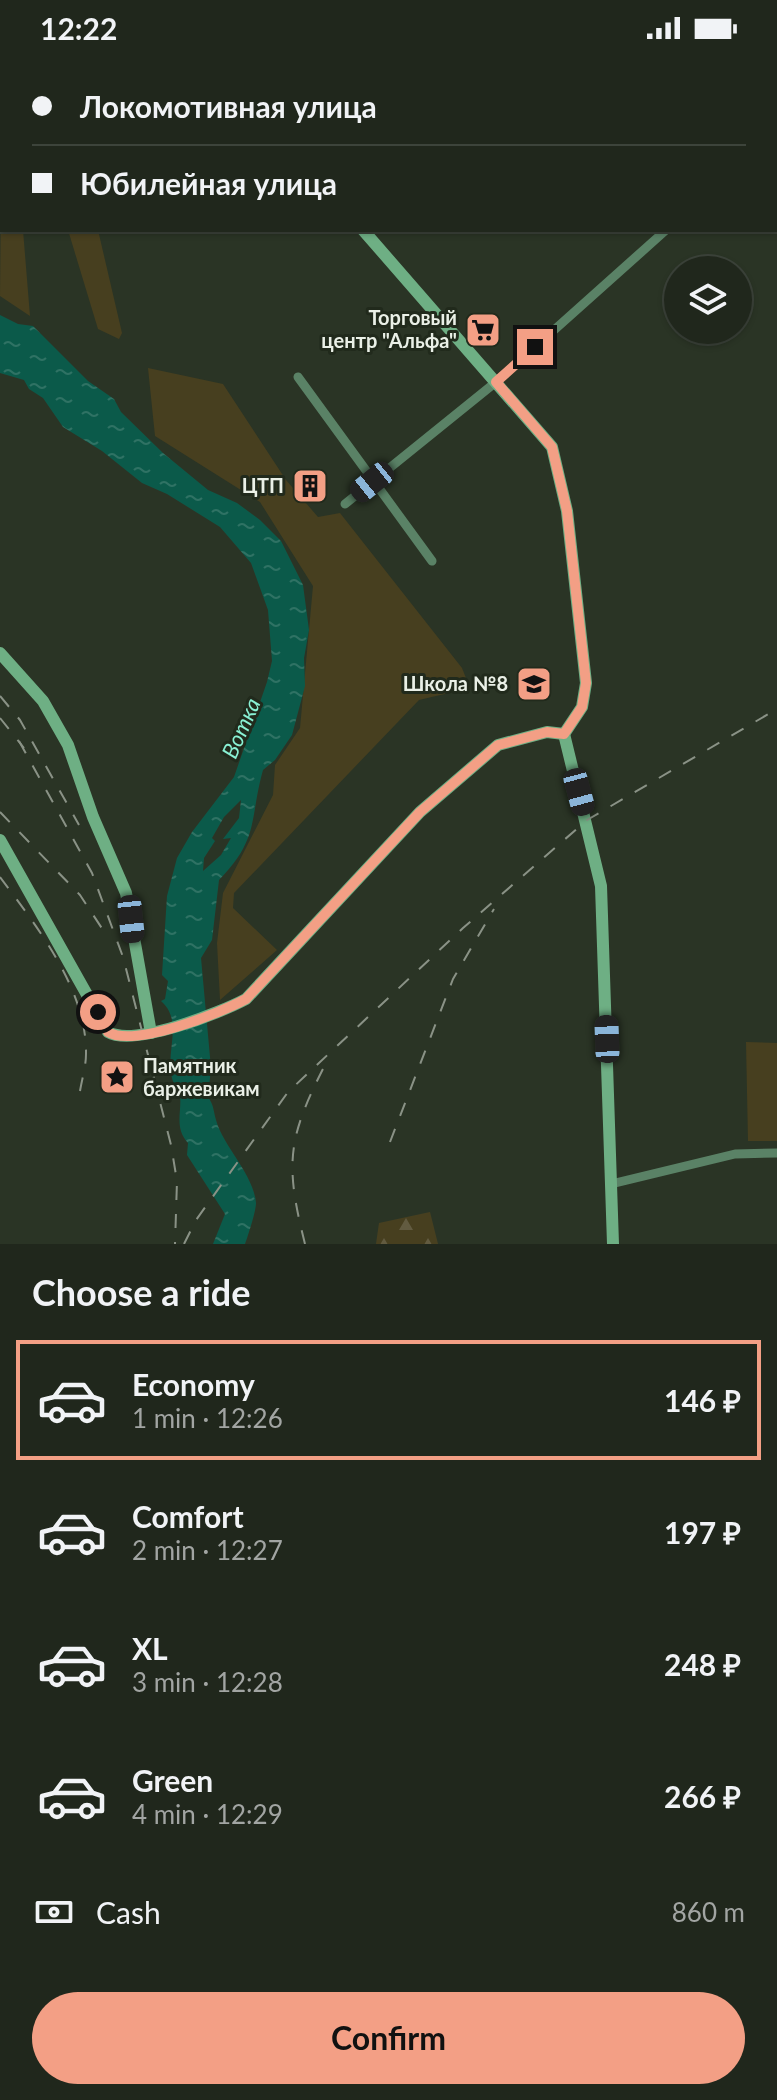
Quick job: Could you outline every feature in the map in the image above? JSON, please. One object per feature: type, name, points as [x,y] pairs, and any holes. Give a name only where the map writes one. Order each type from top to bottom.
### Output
[{"type":"main road","points":[[365,232],[552,447],[567,511],[586,683],[582,707],[564,734],[601,886],[613,1244]]},
{"type":"main road","points":[[0,653],[43,701],[68,745],[93,817],[126,893],[154,1032]]},
{"type":"main road","points":[[0,840],[108,1032],[121,1037],[154,1032],[230,1008],[246,999],[420,812],[498,745],[547,732],[564,734]]},
{"type":"street","points":[[345,504],[496,382],[664,232]]},
{"type":"street","points":[[298,377],[432,561]]},
{"type":"street","points":[[611,1184],[735,1154],[777,1153]]},
{"type":"green space","points":[[1,232],[23,232],[30,316],[0,296]]},
{"type":"green space","points":[[69,232],[98,232],[122,333],[119,339],[98,329]]},
{"type":"green space","points":[[148,368],[223,384],[286,480],[318,517],[340,513],[462,668],[470,688],[419,700],[234,893],[233,908],[277,950],[220,1000],[217,943],[223,893],[273,795],[275,765],[300,728],[313,586],[260,502],[155,436]]},
{"type":"green space","points":[[746,1042],[777,1043],[777,1141],[748,1141]]},
{"type":"green space","points":[[430,1212],[438,1244],[376,1244],[379,1223]]},
{"type":"water","points":[[0,315],[18,324],[33,326],[88,381],[114,399],[121,412],[163,453],[208,490],[237,503],[260,520],[281,541],[303,585],[309,630],[304,658],[305,686],[292,735],[275,760],[263,770],[247,840],[219,880],[212,940],[201,958],[211,1068],[208,1097],[220,1130],[250,1182],[256,1203],[245,1244],[213,1244],[225,1214],[187,1155],[188,1143],[180,1126],[180,1095],[170,1068],[173,1027],[168,1009],[161,1001],[165,999],[168,981],[162,975],[167,896],[177,858],[192,832],[234,777],[272,661],[268,610],[251,563],[220,527],[167,494],[142,483],[102,451],[63,427],[43,398],[29,389],[24,380],[0,373]],"holes":[[[241,800],[239,818],[223,839],[231,838],[221,855],[203,871],[204,858],[215,841],[212,838],[224,817]]]},
{"type":"railway","points":[[0,696],[20,720],[79,825]]},
{"type":"railway","points":[[184,1244],[196,1220],[288,1092],[463,928],[587,820],[777,709]]},
{"type":"railway","points":[[0,718],[24,748]]},
{"type":"railway","points":[[19,741],[92,873],[123,957],[171,1145],[177,1181],[175,1244]]},
{"type":"railway","points":[[0,812],[80,895],[107,936]]},
{"type":"railway","points":[[0,877],[44,938],[78,1006],[86,1054],[80,1091]]},
{"type":"railway","points":[[390,1142],[453,979],[494,909]]},
{"type":"railway","points":[[305,1244],[294,1191],[294,1150],[304,1110],[327,1061]]},
{"type":"place","name":"Торговый центр \"Альфа\"","points":[[483,330]]},
{"type":"place","name":"ЦТП","points":[[310,486]]},
{"type":"place","name":"Школа №8","points":[[534,684]]},
{"type":"place","name":"Памятник баржевикам","points":[[117,1077]]},
{"type":"route","points":[[98,1012],[108,1032],[130,1037],[230,1008],[246,999],[420,812],[498,745],[547,732],[564,734],[582,707],[586,683],[567,511],[552,447],[496,382],[535,347]]},
{"type":"water label","name":"Вотка","points":[[241,728]]}]
